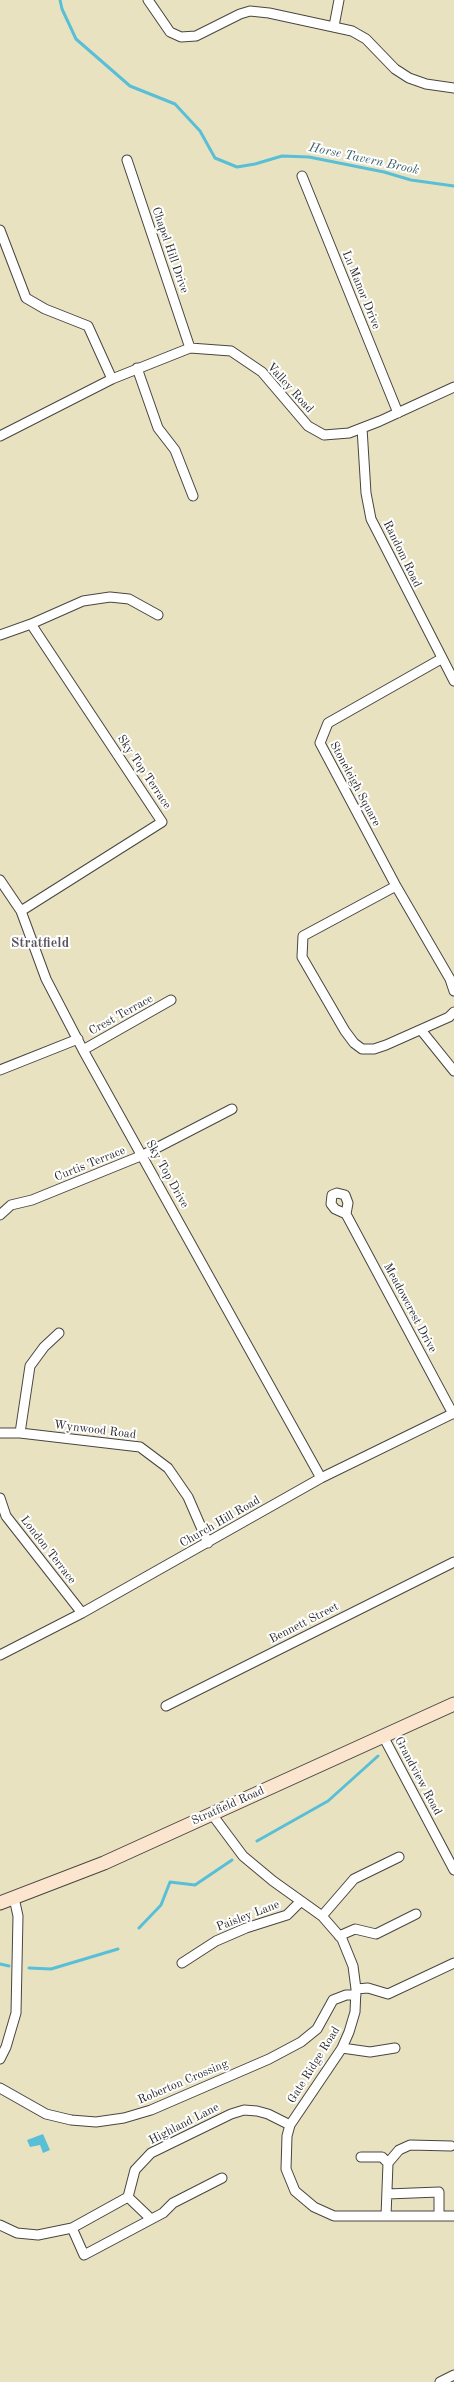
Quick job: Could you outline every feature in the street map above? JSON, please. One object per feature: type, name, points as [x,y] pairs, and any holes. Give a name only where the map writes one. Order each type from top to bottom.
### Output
[{"type":"main road","name":"Stratfield Road","points":[[0,1903],[104,1863],[211,1813],[454,1704]]},
{"type":"street","points":[[148,0],[170,32],[185,38],[196,36],[232,17],[250,12],[269,13],[334,26],[360,35],[395,69],[409,78],[426,84],[454,88]]},
{"type":"street","points":[[334,26],[339,0]]},
{"type":"street","name":"Chapel Hill Drive","points":[[127,160],[190,348]]},
{"type":"street","name":"Lu Manor Drive","points":[[302,176],[398,413]]},
{"type":"street","points":[[0,230],[26,298],[45,309],[88,326],[112,379]]},
{"type":"street","name":"Valley Road","points":[[0,436],[112,379],[190,348],[231,351],[262,372],[308,426],[319,434],[336,436],[362,428],[454,388]]},
{"type":"street","points":[[137,368],[158,428],[175,450],[193,496]]},
{"type":"street","name":"Random Road","points":[[362,428],[366,493],[371,519],[454,681]]},
{"type":"street","points":[[0,635],[31,624],[82,601],[110,597],[129,599],[158,615]]},
{"type":"street","name":"Sky Top Terrace","points":[[21,912],[162,822],[31,624]]},
{"type":"street","name":"Stoneleigh Square","points":[[441,658],[328,723],[320,743],[396,886],[450,979],[454,990]]},
{"type":"street","name":"Sky Top Drive","points":[[0,880],[21,912],[46,979],[83,1050],[143,1155],[321,1478]]},
{"type":"street","points":[[396,886],[303,936],[302,956],[345,1031],[354,1043],[362,1049],[374,1049],[421,1030],[449,1017],[454,1012]]},
{"type":"street","name":"Crest Terrace","points":[[83,1050],[171,1000]]},
{"type":"street","points":[[421,1030],[454,1071]]},
{"type":"street","name":"Crest Terrace","points":[[0,1070],[78,1039]]},
{"type":"street","name":"Curtis Terrace","points":[[0,1215],[11,1205],[32,1200],[143,1155],[232,1109]]},
{"type":"street","name":"Meadowcrest Drive","points":[[346,1214],[454,1413]]},
{"type":"street","points":[[20,1433],[30,1366],[44,1347],[59,1334]]},
{"type":"street","name":"Church Hill Road","points":[[0,1655],[82,1613],[321,1478],[454,1413]]},
{"type":"street","name":"Wynwood Road","points":[[0,1433],[20,1433],[140,1447],[168,1468],[188,1497],[208,1543]]},
{"type":"street","name":"London Terrace","points":[[0,1498],[6,1516],[82,1613]]},
{"type":"street","name":"Bennett Street","points":[[166,1706],[454,1562]]},
{"type":"street","name":"Grandview Road","points":[[383,1736],[454,1870]]},
{"type":"street","name":"Gate Ridge Road","points":[[211,1813],[243,1856],[300,1902],[322,1916],[340,1936],[353,1966],[356,1992],[355,2012],[342,2048],[290,2125],[285,2148],[286,2169],[289,2179],[300,2197],[314,2207],[334,2216],[454,2216]]},
{"type":"street","points":[[322,1916],[354,1878],[399,1857]]},
{"type":"street","points":[[0,2059],[6,2047],[16,2013],[18,1916],[14,1898]]},
{"type":"street","name":"Paisley Lane","points":[[182,1963],[216,1941],[246,1928],[287,1915],[300,1902]]},
{"type":"street","points":[[340,1936],[355,1929],[376,1934],[416,1914]]},
{"type":"street","name":"Roberton Crossing","points":[[0,2088],[46,2114],[65,2119],[96,2122],[124,2118],[151,2110],[269,2058],[301,2042],[317,2028],[334,2000],[368,1988],[388,1994],[454,1962]]},
{"type":"street","points":[[342,2048],[370,2052],[395,2048]]},
{"type":"street","name":"Highland Lane","points":[[128,2197],[135,2170],[152,2153],[231,2114],[244,2110],[257,2111],[268,2114],[290,2125]]},
{"type":"street","points":[[386,2216],[388,2163],[399,2150],[410,2145],[451,2146]]},
{"type":"street","points":[[361,2157],[382,2157],[388,2163]]},
{"type":"street","points":[[72,2228],[84,2255],[163,2213],[173,2203],[222,2178]]},
{"type":"street","points":[[387,2194],[439,2192],[440,2216]]},
{"type":"street","points":[[0,2225],[17,2233],[38,2235],[72,2228],[128,2197],[151,2219]]},
{"type":"street","points":[[440,2382],[454,2375]]},
{"type":"water","points":[[43,2134],[50,2150],[43,2153],[40,2145],[30,2147],[27,2140]]},
{"type":"waterway","name":"Horse Tavern Brook","points":[[60,0],[62,9],[76,39],[130,86],[175,104],[200,131],[215,158],[237,167],[255,164],[282,156],[309,157],[384,172],[411,180],[454,186]]},
{"type":"waterway","points":[[257,1841],[328,1801],[378,1756]]},
{"type":"waterway","points":[[139,1928],[161,1905],[170,1882],[195,1885],[232,1860]]},
{"type":"waterway","points":[[29,1968],[51,1969],[118,1949]]},
{"type":"waterway","points":[[0,1964],[9,1966]]},
{"type":"district","name":"Stratfield","points":[[40,943]]}]
